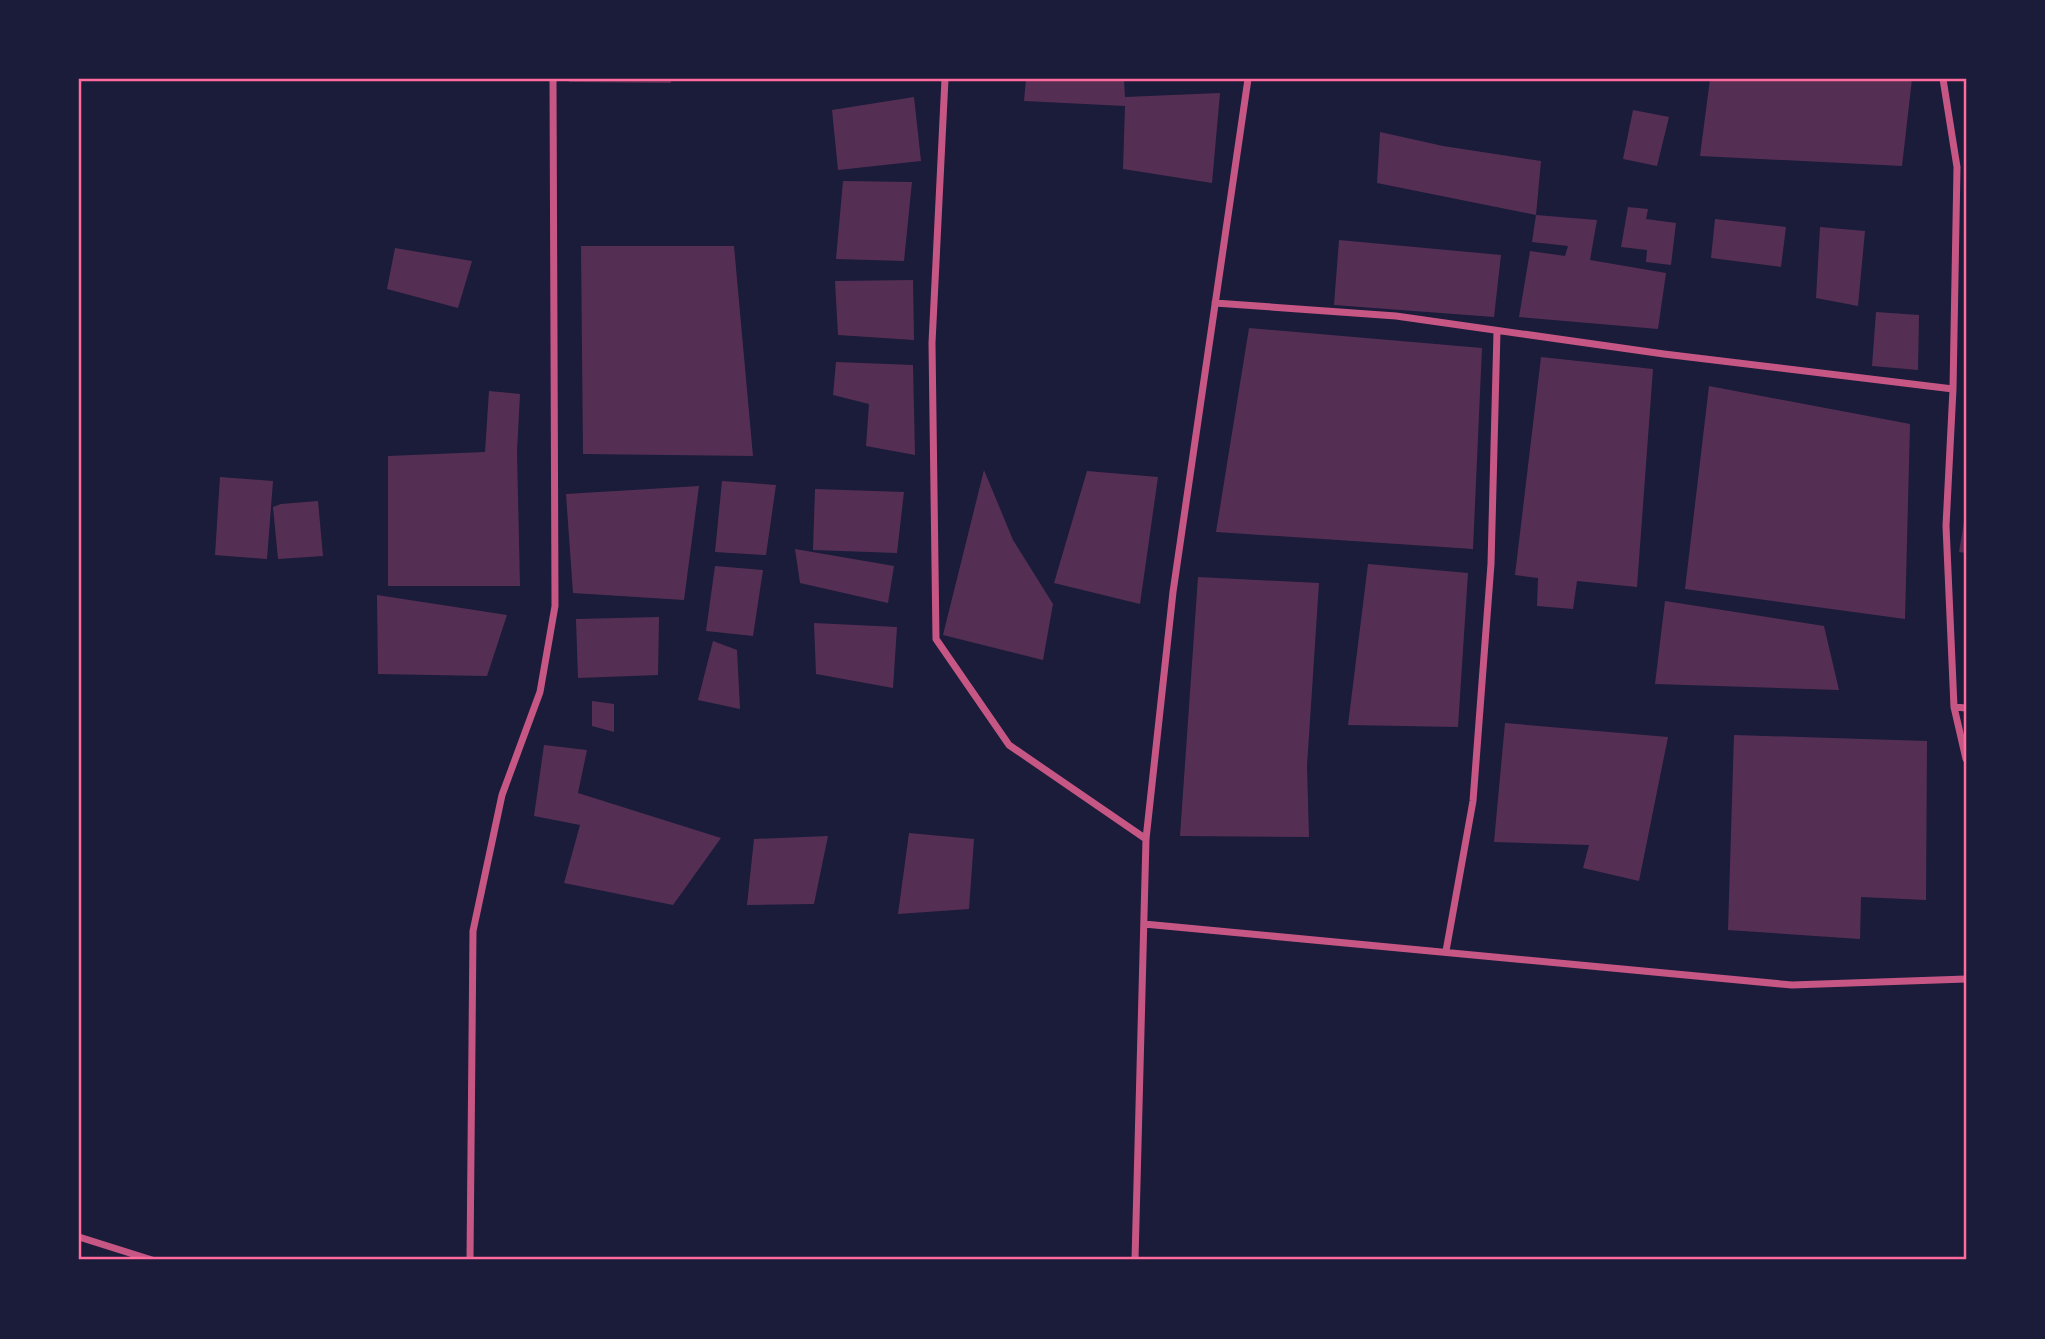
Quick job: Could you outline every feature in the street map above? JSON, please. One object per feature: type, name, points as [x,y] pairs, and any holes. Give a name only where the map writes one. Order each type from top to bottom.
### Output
[{"type":"street","points":[[470,1260],[473,931],[502,795],[540,692],[555,606],[553,79]]},
{"type":"street","points":[[945,79],[932,343],[936,639],[1009,746],[1146,839]]},
{"type":"street","points":[[1135,1260],[1146,839],[1173,592],[1248,79]]},
{"type":"street","points":[[1943,79],[1956,167],[1953,388],[1946,526],[1954,707],[1966,759]]},
{"type":"street","points":[[1215,303],[1396,316],[1953,388]]},
{"type":"street","points":[[1446,951],[1473,802],[1491,564],[1497,331]]},
{"type":"street","points":[[1954,707],[1966,708]]},
{"type":"street","points":[[1144,924],[1792,985],[1966,979]]},
{"type":"street","points":[[79,1237],[152,1260]]},
{"type":"building","points":[[569,79],[671,79],[671,83],[569,82]]},
{"type":"building","points":[[1026,79],[1124,79],[1125,97],[1220,93],[1212,183],[1123,169],[1125,106],[1024,101]]},
{"type":"building","points":[[1710,79],[1912,79],[1902,166],[1700,156]]},
{"type":"building","points":[[914,97],[921,161],[838,170],[832,110]]},
{"type":"building","points":[[1633,110],[1669,117],[1657,166],[1623,159]]},
{"type":"building","points":[[1380,132],[1443,146],[1541,161],[1536,215],[1377,183]]},
{"type":"building","points":[[843,181],[912,182],[904,261],[836,259]]},
{"type":"building","points":[[1628,207],[1648,209],[1646,219],[1676,223],[1671,265],[1646,262],[1647,250],[1621,247]]},
{"type":"building","points":[[1536,215],[1597,220],[1590,260],[1666,273],[1658,329],[1519,317],[1530,251],[1565,256],[1568,246],[1532,242]]},
{"type":"building","points":[[1715,219],[1786,227],[1781,267],[1711,258]]},
{"type":"building","points":[[1820,227],[1865,231],[1858,306],[1816,298]]},
{"type":"building","points":[[1339,240],[1501,255],[1494,317],[1334,305]]},
{"type":"building","points":[[581,246],[734,246],[753,456],[583,454]]},
{"type":"building","points":[[395,248],[472,261],[458,308],[387,289]]},
{"type":"building","points":[[913,280],[914,340],[838,335],[835,281]]},
{"type":"building","points":[[1876,312],[1919,315],[1918,370],[1872,366]]},
{"type":"building","points":[[1249,328],[1482,348],[1473,549],[1216,532]]},
{"type":"building","points":[[1541,357],[1653,369],[1637,587],[1577,581],[1573,609],[1537,606],[1538,578],[1515,575]]},
{"type":"building","points":[[836,362],[913,365],[915,455],[866,446],[869,404],[833,395]]},
{"type":"building","points":[[1709,386],[1910,424],[1905,619],[1685,589]]},
{"type":"building","points":[[489,391],[520,394],[517,451],[520,586],[388,586],[388,456],[485,452]]},
{"type":"building","points":[[984,470],[1013,540],[1053,604],[1043,660],[943,635]]},
{"type":"building","points":[[1087,471],[1158,477],[1140,604],[1054,583]]},
{"type":"building","points":[[220,477],[273,481],[267,559],[215,555]]},
{"type":"building","points":[[722,481],[776,485],[766,555],[715,552]]},
{"type":"building","points":[[699,486],[684,600],[573,593],[566,494]]},
{"type":"building","points":[[815,489],[904,492],[897,553],[813,550]]},
{"type":"building","points":[[318,501],[323,556],[278,559],[273,507]]},
{"type":"building","points":[[1966,516],[1966,553],[1959,552]]},
{"type":"building","points":[[795,549],[894,566],[888,603],[800,583]]},
{"type":"building","points":[[1368,564],[1468,573],[1458,727],[1348,725]]},
{"type":"building","points":[[715,566],[763,570],[753,636],[706,631]]},
{"type":"building","points":[[1198,577],[1319,583],[1307,766],[1309,837],[1180,836]]},
{"type":"building","points":[[377,595],[507,615],[487,676],[378,674]]},
{"type":"building","points":[[1665,601],[1824,626],[1839,690],[1655,684]]},
{"type":"building","points":[[659,617],[658,675],[578,678],[576,619]]},
{"type":"building","points":[[814,623],[897,627],[893,688],[816,674]]},
{"type":"building","points":[[713,641],[737,650],[740,709],[698,700]]},
{"type":"building","points":[[592,701],[614,704],[614,732],[592,726]]},
{"type":"building","points":[[1505,723],[1668,737],[1639,881],[1583,868],[1589,845],[1494,842]]},
{"type":"building","points":[[1734,735],[1927,741],[1926,900],[1861,897],[1860,939],[1728,930]]},
{"type":"building","points":[[544,745],[587,750],[578,793],[721,838],[673,905],[564,883],[580,825],[534,816]]},
{"type":"building","points":[[909,833],[974,839],[969,909],[898,914]]},
{"type":"building","points":[[828,836],[814,904],[747,905],[754,839]]}]
